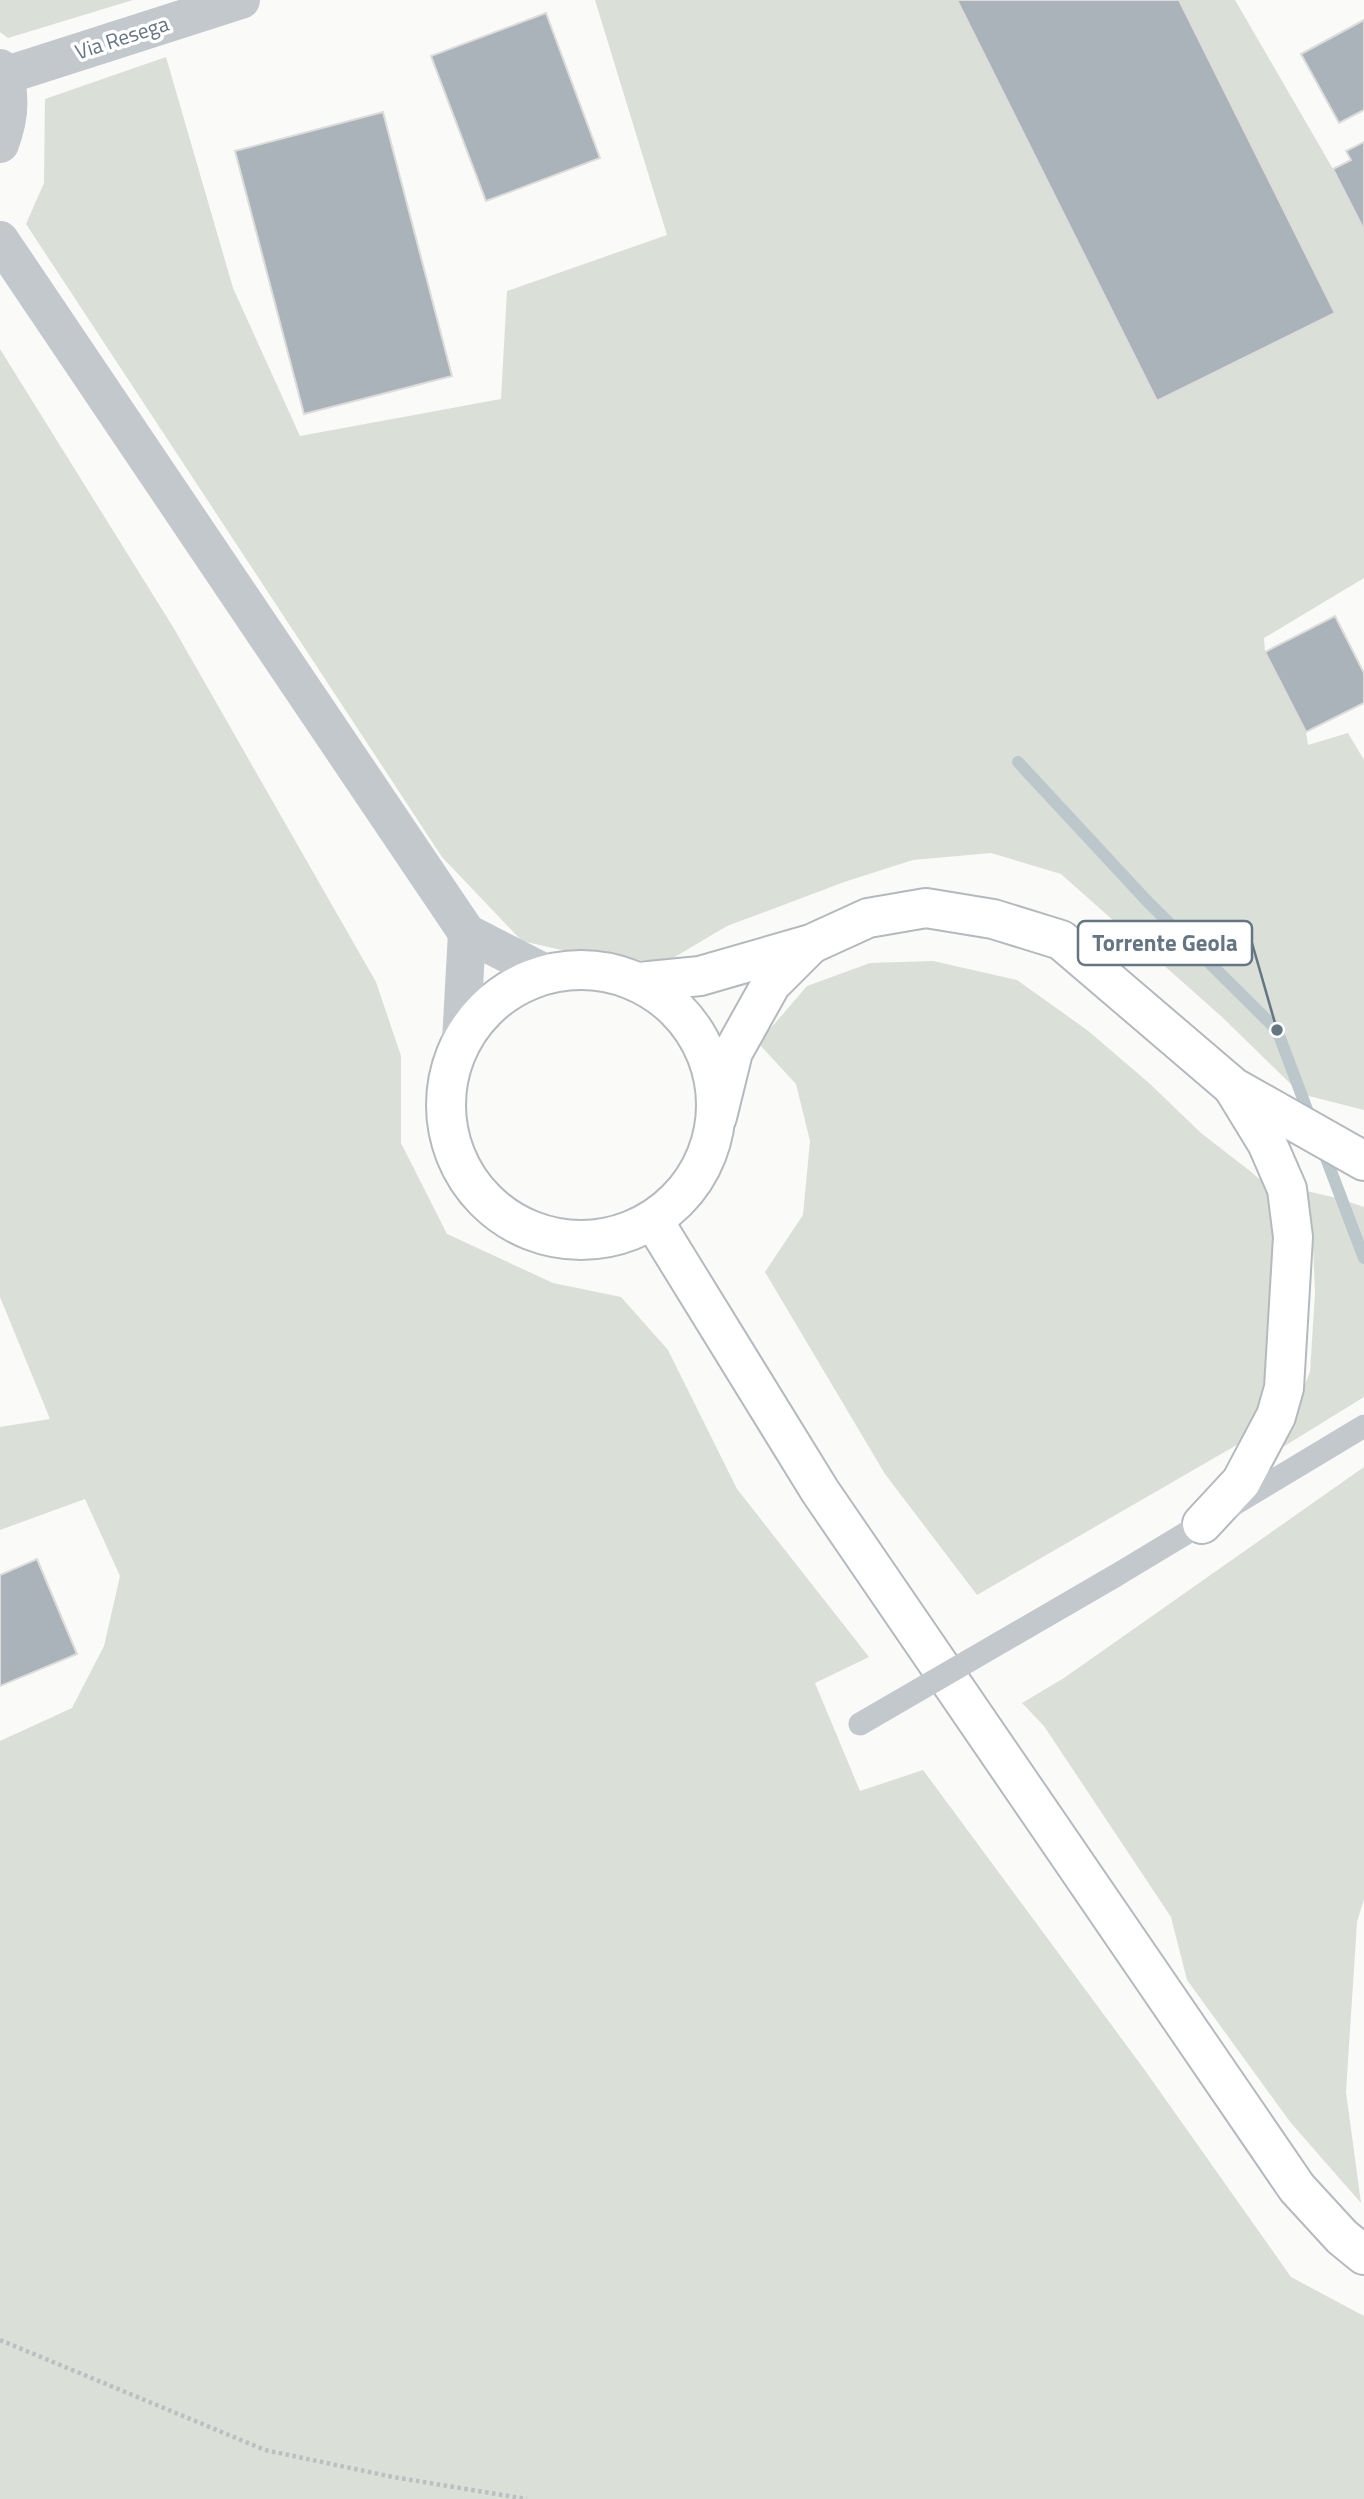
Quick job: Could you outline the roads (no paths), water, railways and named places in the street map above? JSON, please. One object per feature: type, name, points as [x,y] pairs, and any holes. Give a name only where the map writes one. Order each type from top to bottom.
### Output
[{"type":"main road","points":[[639,982],[700,976],[811,944],[868,918],[926,908],[993,919],[1061,940],[1233,1087],[1304,1125],[1359,1159]]},
{"type":"main road","points":[[717,1117],[714,1075],[699,1037],[673,1005],[639,982],[598,971],[578,969],[547,974],[513,988],[483,1012],[461,1041],[447,1084],[447,1128],[462,1170],[489,1204],[526,1229],[569,1240],[613,1237],[653,1220],[685,1193],[707,1157],[717,1117],[733,1052],[771,984],[811,944]]},
{"type":"main road","points":[[1202,1524],[1241,1482],[1276,1416],[1284,1388],[1293,1237],[1287,1189],[1267,1143],[1233,1087]]},
{"type":"main road","points":[[653,1220],[820,1491],[1297,2188],[1333,2228],[1364,2255]]},
{"type":"street","name":"Via Resega","points":[[2,72],[241,0]]},
{"type":"street","points":[[0,144],[7,126],[9,100],[2,72]]},
{"type":"street","points":[[0,240],[467,933],[547,974]]},
{"type":"street","points":[[461,1041],[467,933]]},
{"type":"lane","points":[[860,1724],[1115,1576],[1364,1426]]},
{"type":"waterway","points":[[1018,762],[1147,901],[1277,1030],[1311,1120]]},
{"type":"waterway","points":[[1323,1150],[1364,1258]]},
{"type":"place","name":"Torrente Geola","points":[[1277,1030]]}]
